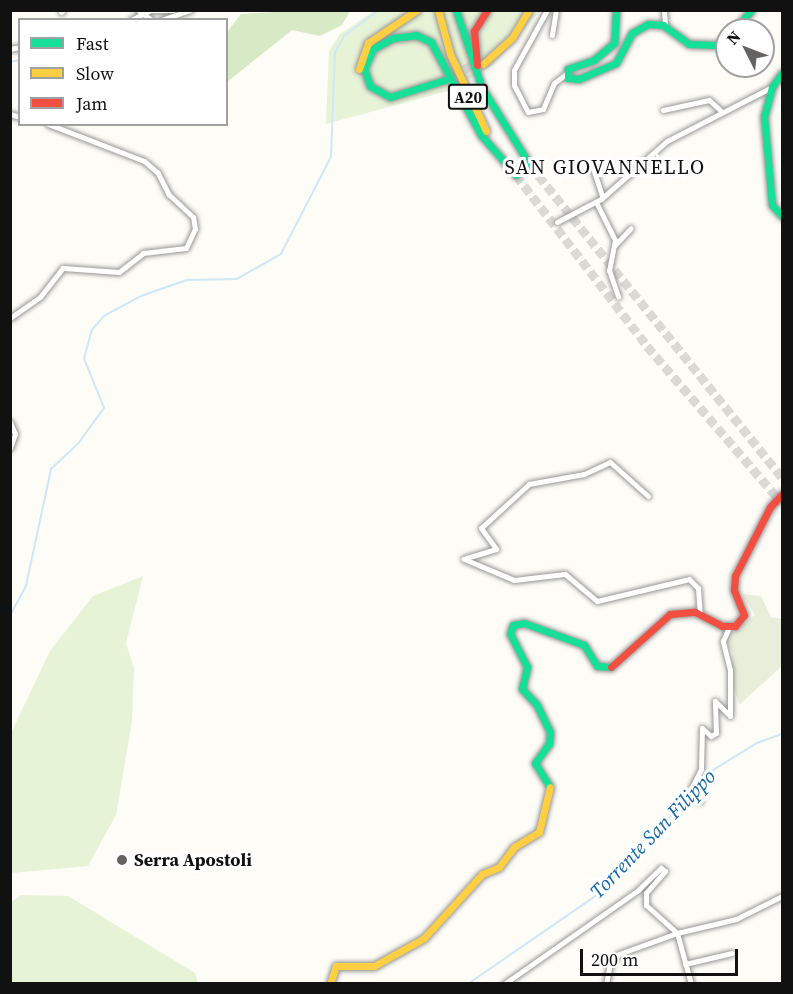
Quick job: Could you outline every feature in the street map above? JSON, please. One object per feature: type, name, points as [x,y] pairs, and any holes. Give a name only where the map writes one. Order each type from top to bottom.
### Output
[{"type":"main road","name":"A20","points":[[417,10],[368,43],[359,64],[362,82],[375,95],[389,100],[418,96],[449,81],[418,92],[390,97],[370,86],[364,69],[373,49],[393,38],[416,35],[431,42],[482,135],[516,175],[466,92],[438,10]]},
{"type":"main road","name":"A20","points":[[456,10],[483,88],[530,165]]},
{"type":"main road","points":[[483,88],[473,41],[478,22],[487,10]]},
{"type":"main road","points":[[483,62],[510,36],[527,10]]},
{"type":"main road","points":[[616,10],[614,43],[594,60],[573,66],[566,74],[576,80],[616,63],[638,28],[665,26],[689,44],[715,44]]},
{"type":"main road","points":[[783,74],[772,87],[764,116],[772,205],[783,216]]},
{"type":"main road","points":[[330,984],[336,966],[374,966],[424,938],[482,874],[499,867],[514,848],[539,832],[551,788],[535,763],[551,735],[539,708],[522,689],[527,667],[510,634],[513,625],[524,623],[584,645],[597,666],[608,670],[622,663],[666,616],[683,611],[700,614],[729,627],[744,615],[734,590],[735,576],[770,507],[783,495]]},
{"type":"street","points":[[146,14],[173,10]]},
{"type":"street","points":[[167,18],[190,10]]},
{"type":"street","points":[[547,10],[514,70],[514,85],[528,112],[543,109],[554,84],[566,74]]},
{"type":"street","points":[[552,35],[555,10]]},
{"type":"street","points":[[664,10],[665,26]]},
{"type":"street","points":[[557,222],[596,202],[667,141],[720,110],[772,87]]},
{"type":"street","points":[[663,110],[709,100],[720,110]]},
{"type":"street","points":[[10,318],[40,297],[63,268],[119,272],[143,253],[186,248],[195,230],[193,217],[169,195],[158,173],[144,160],[53,126]]},
{"type":"street","points":[[592,165],[603,195]]},
{"type":"street","points":[[596,202],[615,245]]},
{"type":"street","points":[[618,296],[609,270],[615,245],[631,228]]},
{"type":"street","points":[[10,422],[15,430],[10,448]]},
{"type":"street","points":[[648,496],[610,462],[584,474],[529,484],[481,528],[496,549],[464,559],[514,580],[566,574],[597,601],[689,579],[698,588],[700,614]]},
{"type":"street","points":[[691,789],[701,769],[698,751],[703,726],[711,736],[716,733],[715,701],[730,716],[730,670],[723,641],[729,627]]},
{"type":"street","points":[[504,984],[638,890],[661,868],[665,871],[646,893],[646,905],[677,933],[691,984]]},
{"type":"street","points":[[606,984],[614,957],[677,933],[736,919],[783,896]]},
{"type":"street","points":[[685,964],[732,953]]},
{"type":"green space","points":[[350,11],[342,25],[320,36],[292,30],[228,81],[228,31],[241,14]]},
{"type":"green space","points":[[374,11],[540,11],[493,65],[448,91],[326,124],[329,51],[340,34]]},
{"type":"green space","points":[[143,576],[126,643],[134,668],[132,722],[116,815],[88,866],[11,873],[11,733],[50,651],[93,596]]},
{"type":"green space","points":[[742,594],[761,596],[771,617],[782,619],[782,666],[739,705],[731,675],[733,653],[725,639],[755,615]]},
{"type":"green space","points":[[21,895],[68,896],[195,973],[198,983],[11,983],[11,902]]},
{"type":"waterway","points":[[10,616],[26,586],[51,469],[78,444],[104,408],[84,359],[92,330],[104,316],[141,296],[187,280],[237,279],[281,254],[331,157],[335,53],[344,36],[379,10]]},
{"type":"waterway","points":[[10,62],[18,60]]},
{"type":"waterway","name":"Torrente San Filippo","points":[[468,984],[600,893],[715,769],[757,743],[782,734]]},
{"type":"tunnel","points":[[453,76],[480,60]]},
{"type":"tunnel","points":[[530,165],[782,477]]},
{"type":"tunnel","points":[[516,175],[647,346],[782,503]]},
{"type":"traffic: fast","points":[[456,10],[482,88],[530,165]]},
{"type":"traffic: fast","points":[[616,10],[614,43],[594,60],[568,69],[568,78],[579,79],[616,63],[632,33],[648,24],[663,25],[689,44],[715,45]]},
{"type":"traffic: fast","points":[[745,18],[751,10]]},
{"type":"traffic: fast","points":[[448,79],[390,97],[370,86],[364,69],[373,49],[393,38],[416,35],[431,42],[481,135],[516,175]]},
{"type":"traffic: fast","points":[[782,73],[772,87],[764,116],[772,205],[782,216]]},
{"type":"traffic: fast","points":[[550,787],[535,763],[549,744],[550,732],[537,705],[522,689],[527,667],[510,634],[513,625],[524,623],[584,645],[597,666],[611,667]]},
{"type":"traffic: slow","points":[[359,69],[368,43],[417,10]]},
{"type":"traffic: slow","points":[[438,10],[450,54],[486,131]]},
{"type":"traffic: slow","points":[[483,64],[512,38],[529,10]]},
{"type":"traffic: slow","points":[[330,984],[336,966],[374,966],[424,938],[482,874],[499,867],[514,847],[539,832],[550,787]]},
{"type":"traffic: jam","points":[[477,65],[474,31],[487,10]]},
{"type":"traffic: jam","points":[[611,667],[670,614],[695,612],[722,626],[735,626],[744,615],[734,590],[735,576],[770,507],[782,494]]},
{"type":"place","name":"Serra Apostoli","points":[[122,860]]},
{"type":"district","name":"SAN GIOVANNELLO","points":[[605,167]]}]
